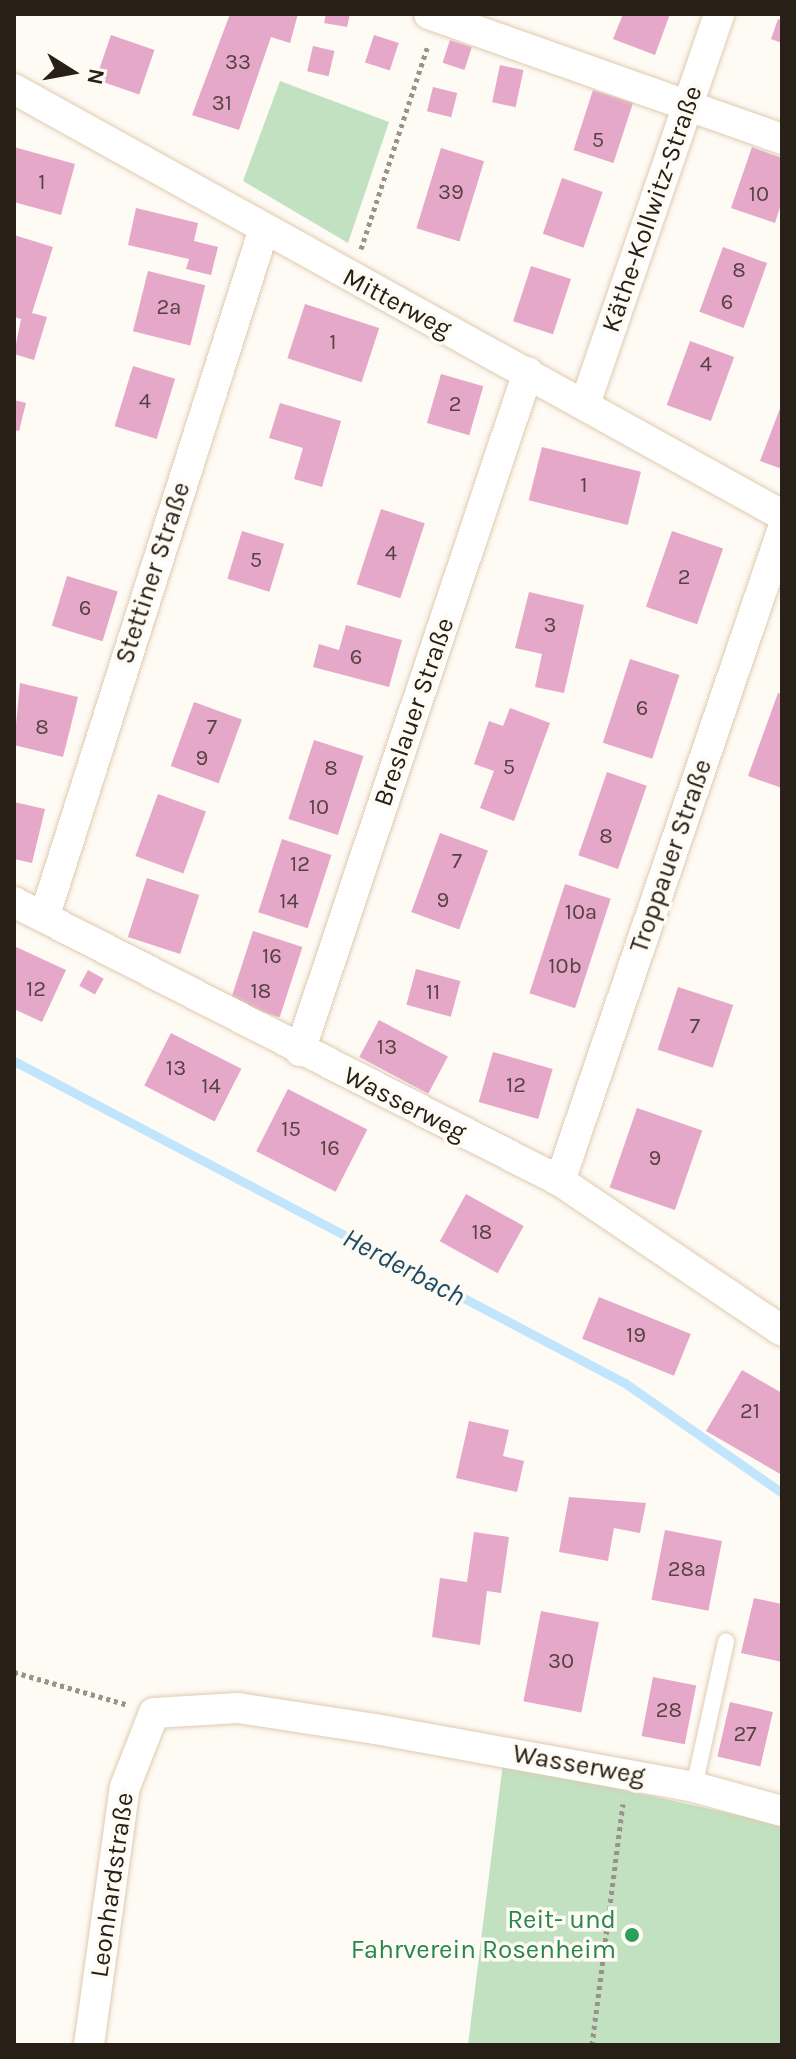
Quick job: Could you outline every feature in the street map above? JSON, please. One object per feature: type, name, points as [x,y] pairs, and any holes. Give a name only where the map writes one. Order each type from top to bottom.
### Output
[{"type":"street","name":"Käthe-Kollwitz-Straße","points":[[585,404],[719,14]]},
{"type":"street","points":[[433,15],[687,108],[782,139]]},
{"type":"street","name":"Mitterweg","points":[[14,89],[263,232],[528,372],[782,515]]},
{"type":"street","name":"Stettiner Straße","points":[[45,915],[263,232]]},
{"type":"street","name":"Breslauer Straße","points":[[300,1051],[528,372]]},
{"type":"street","name":"Troppauer Straße","points":[[560,1181],[782,531]]},
{"type":"street","name":"Wasserweg","points":[[14,902],[45,915],[300,1051],[560,1181],[782,1331]]},
{"type":"street","name":"Wasserweg","points":[[154,1713],[238,1708],[375,1729],[694,1787],[782,1811]]},
{"type":"street","name":"Leonhardstraße","points":[[89,2045],[125,1787],[154,1713]]},
{"type":"lane","points":[[694,1787],[726,1641]]},
{"type":"path","points":[[350,278],[433,15]]},
{"type":"path","points":[[14,1672],[154,1713]]},
{"type":"path","points":[[592,2045],[627,1774]]},
{"type":"green space","points":[[280,81],[389,122],[348,243],[243,181]]},
{"type":"green space","name":"Reit- und Fahrverein Rosenheim","points":[[503,1763],[782,1825],[782,2045],[468,2045]]},
{"type":"building","points":[[230,14],[298,14],[290,43],[271,37],[239,130],[192,115]]},
{"type":"building","points":[[326,14],[350,14],[347,27],[324,23]]},
{"type":"building","points":[[623,14],[670,14],[655,55],[613,39]]},
{"type":"building","points":[[778,19],[782,20],[782,43],[771,39]]},
{"type":"building","points":[[111,35],[154,50],[139,94],[96,79]]},
{"type":"building","points":[[374,35],[399,43],[390,71],[365,63]]},
{"type":"building","points":[[450,40],[472,47],[464,70],[443,63]]},
{"type":"building","points":[[313,46],[334,51],[329,76],[307,71]]},
{"type":"building","points":[[500,65],[523,70],[516,107],[492,102]]},
{"type":"building","points":[[433,87],[457,93],[451,117],[427,111]]},
{"type":"building","points":[[593,90],[633,103],[613,163],[574,150]]},
{"type":"building","points":[[14,147],[75,164],[61,215],[14,202]]},
{"type":"building","points":[[752,147],[782,158],[782,201],[775,223],[731,208]]},
{"type":"building","points":[[441,148],[484,161],[459,241],[416,228]]},
{"type":"building","points":[[562,178],[603,192],[583,248],[543,234]]},
{"type":"building","points":[[136,208],[198,223],[194,241],[218,247],[211,275],[186,269],[189,259],[128,245]]},
{"type":"building","points":[[14,235],[53,247],[32,313],[47,317],[34,360],[14,354],[21,319],[14,317]]},
{"type":"building","points":[[723,247],[767,263],[744,328],[699,312]]},
{"type":"building","points":[[531,266],[571,279],[553,334],[513,321]]},
{"type":"building","points":[[148,271],[205,285],[190,345],[133,331]]},
{"type":"building","points":[[305,304],[379,328],[362,382],[287,358]]},
{"type":"building","points":[[690,341],[734,357],[711,421],[667,405]]},
{"type":"building","points":[[133,366],[175,379],[157,439],[115,426]]},
{"type":"building","points":[[441,374],[483,386],[469,435],[427,423]]},
{"type":"building","points":[[14,400],[26,403],[19,431],[14,430]]},
{"type":"building","points":[[280,403],[341,421],[322,487],[294,479],[303,448],[269,438]]},
{"type":"building","points":[[782,403],[782,469],[760,461]]},
{"type":"building","points":[[542,447],[641,472],[628,525],[529,500]]},
{"type":"building","points":[[381,509],[425,523],[400,598],[357,584]]},
{"type":"building","points":[[242,531],[284,544],[269,592],[227,579]]},
{"type":"building","points":[[672,531],[723,549],[697,624],[646,607]]},
{"type":"building","points":[[67,576],[118,591],[102,641],[52,626]]},
{"type":"building","points":[[529,592],[584,605],[564,693],[535,687],[542,654],[515,648]]},
{"type":"building","points":[[346,625],[402,640],[389,687],[313,667],[319,644],[339,650]]},
{"type":"building","points":[[630,659],[679,675],[652,759],[603,743]]},
{"type":"building","points":[[20,683],[78,697],[63,757],[14,745]]},
{"type":"building","points":[[778,693],[782,694],[782,788],[748,776]]},
{"type":"building","points":[[194,702],[242,719],[219,783],[171,766]]},
{"type":"building","points":[[510,708],[550,723],[514,821],[480,808],[494,771],[474,764],[489,721],[503,726]]},
{"type":"building","points":[[314,740],[363,756],[338,835],[288,819]]},
{"type":"building","points":[[607,772],[647,786],[618,869],[578,855]]},
{"type":"building","points":[[158,794],[206,811],[183,873],[135,856]]},
{"type":"building","points":[[14,802],[45,809],[32,863],[14,859]]},
{"type":"building","points":[[440,833],[488,850],[459,929],[411,912]]},
{"type":"building","points":[[282,839],[331,855],[308,928],[258,912]]},
{"type":"building","points":[[147,878],[199,895],[180,954],[128,937]]},
{"type":"building","points":[[565,884],[611,899],[575,1008],[529,993]]},
{"type":"building","points":[[253,931],[302,947],[280,1017],[230,1001]]},
{"type":"building","points":[[14,946],[66,970],[42,1022],[14,1009]]},
{"type":"building","points":[[416,969],[460,981],[451,1017],[406,1005]]},
{"type":"building","points":[[88,970],[104,979],[95,994],[79,986]]},
{"type":"building","points":[[678,987],[733,1005],[713,1068],[658,1050]]},
{"type":"building","points":[[379,1020],[448,1057],[428,1094],[359,1057]]},
{"type":"building","points":[[171,1033],[241,1069],[215,1121],[144,1086]]},
{"type":"building","points":[[493,1052],[553,1069],[538,1119],[479,1102]]},
{"type":"building","points":[[288,1089],[367,1129],[336,1192],[256,1151]]},
{"type":"building","points":[[637,1108],[702,1130],[675,1210],[610,1187]]},
{"type":"building","points":[[466,1194],[524,1226],[498,1273],[440,1241]]},
{"type":"building","points":[[599,1297],[691,1334],[674,1376],[582,1339]]},
{"type":"building","points":[[742,1370],[782,1393],[782,1475],[706,1431]]},
{"type":"building","points":[[469,1421],[509,1430],[503,1456],[524,1461],[517,1492],[456,1478]]},
{"type":"building","points":[[569,1497],[646,1503],[640,1533],[614,1528],[608,1561],[559,1552]]},
{"type":"building","points":[[665,1530],[722,1541],[708,1611],[651,1600]]},
{"type":"building","points":[[474,1532],[509,1537],[501,1593],[487,1591],[480,1645],[432,1637],[440,1578],[467,1582]]},
{"type":"building","points":[[754,1598],[782,1604],[782,1662],[741,1653]]},
{"type":"building","points":[[541,1611],[599,1622],[581,1713],[523,1701]]},
{"type":"building","points":[[653,1677],[696,1685],[685,1744],[642,1736]]},
{"type":"building","points":[[730,1702],[773,1712],[760,1766],[717,1757]]},
{"type":"waterway","name":"Herderbach","points":[[14,1061],[625,1383],[782,1493]]},
{"type":"place","name":"Reit- und Fahrverein Rosenheim","points":[[632,1935]]}]
